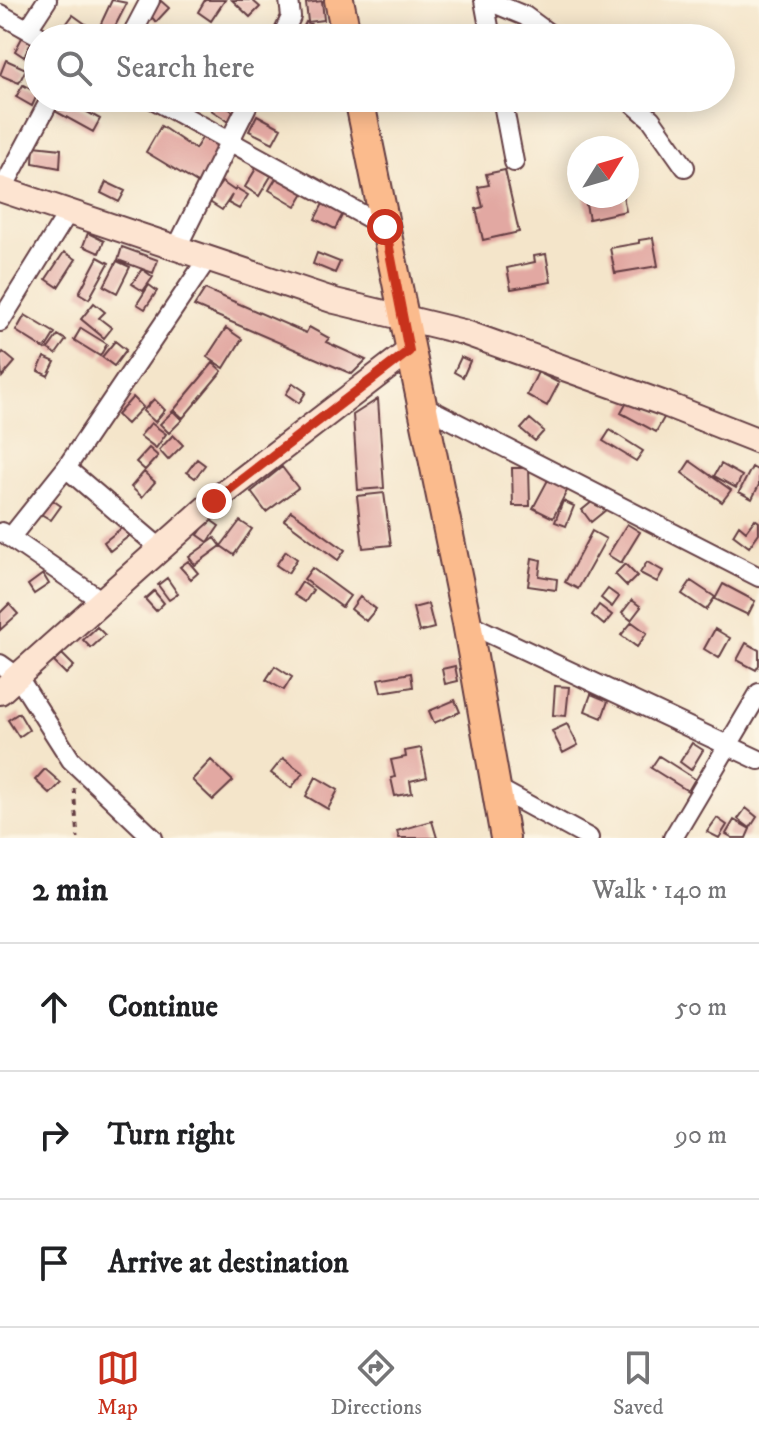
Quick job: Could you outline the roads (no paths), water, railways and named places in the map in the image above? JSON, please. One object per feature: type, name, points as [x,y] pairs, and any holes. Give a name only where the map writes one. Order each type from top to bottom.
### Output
[{"type":"main road","points":[[339,0],[344,24]]},
{"type":"main road","points":[[362,112],[467,623],[505,838]]},
{"type":"street","points":[[39,24],[47,0]]},
{"type":"street","points":[[137,24],[150,0]]},
{"type":"street","points":[[288,24],[291,17],[289,0]]},
{"type":"street","points":[[485,0],[489,24]]},
{"type":"street","points":[[485,0],[525,16],[536,24]]},
{"type":"street","points":[[0,14],[24,28]]},
{"type":"street","points":[[43,112],[1,190],[335,301],[402,315],[477,337],[759,441]]},
{"type":"street","points":[[177,112],[385,227]]},
{"type":"street","points":[[177,247],[244,112]]},
{"type":"street","points":[[505,112],[514,162]]},
{"type":"street","points":[[643,112],[685,167]]},
{"type":"street","points":[[0,322],[69,211]]},
{"type":"street","points":[[102,601],[5,534],[66,468],[208,258]]},
{"type":"street","points":[[153,838],[71,760],[6,678],[102,601],[214,501],[409,351]]},
{"type":"street","points":[[420,404],[759,577]]},
{"type":"street","points":[[66,468],[160,548]]},
{"type":"street","points":[[467,623],[759,760]]},
{"type":"street","points":[[673,838],[759,693]]},
{"type":"street","points":[[495,787],[589,838]]}]
